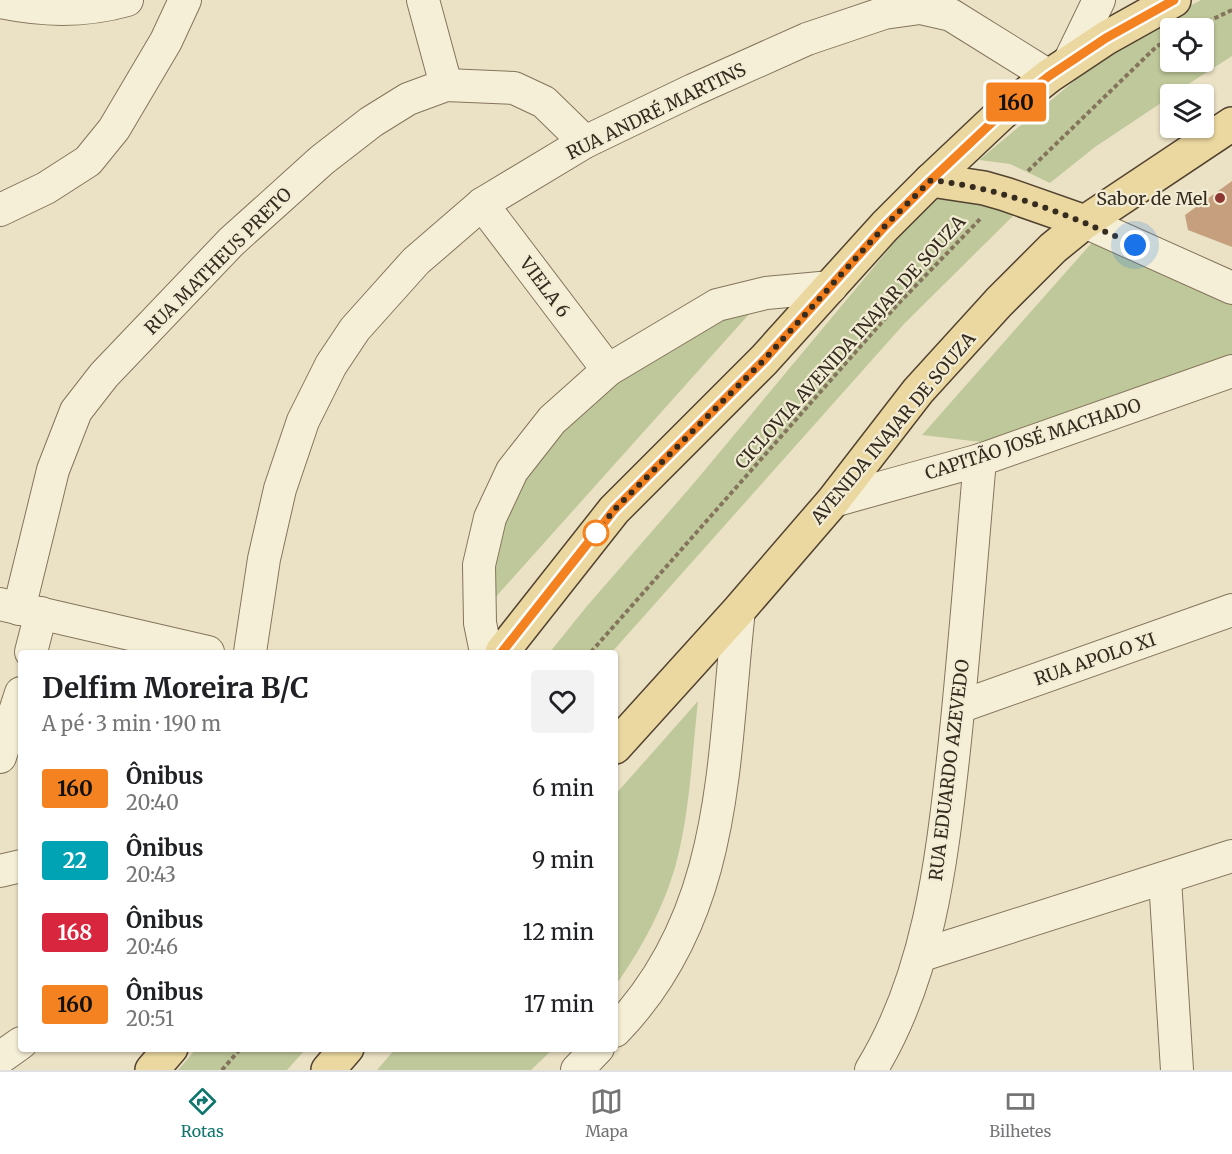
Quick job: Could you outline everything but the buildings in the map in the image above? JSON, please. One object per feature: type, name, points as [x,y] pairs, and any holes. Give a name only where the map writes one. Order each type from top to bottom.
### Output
[{"type":"main road","points":[[504,650],[614,510],[764,360],[885,226],[931,180],[1002,113],[1060,68],[1174,0]]},
{"type":"main road","name":"AVENIDA INAJAR DE SOUZA","points":[[618,744],[739,610],[833,501],[918,391],[1022,279],[1053,248],[1085,222],[1232,124]]},
{"type":"main road","points":[[931,180],[984,188],[1085,222]]},
{"type":"main road","points":[[152,1070],[168,1052]]},
{"type":"main road","points":[[328,1070],[344,1052]]},
{"type":"street","points":[[0,2],[26,8],[66,9],[104,6],[127,0]]},
{"type":"street","points":[[0,210],[46,188],[88,161],[114,129],[166,41],[185,0]]},
{"type":"street","points":[[423,0],[446,85]]},
{"type":"street","points":[[1060,68],[1099,0]]},
{"type":"street","name":"RUA ANDRÉ MARTINS","points":[[250,650],[264,559],[280,489],[303,421],[331,365],[355,329],[416,261],[482,204],[585,142],[693,90],[807,39],[884,13],[920,8],[951,15],[1060,68]]},
{"type":"street","name":"RUA MATHEUS PRETO","points":[[31,650],[20,609],[52,470],[76,411],[105,375],[231,242],[322,160],[380,117],[408,99],[446,85],[514,88],[544,102],[585,142]]},
{"type":"street","name":"VIELA 6","points":[[482,204],[608,370]]},
{"type":"street","points":[[1085,222],[1232,288]]},
{"type":"street","points":[[486,650],[480,623],[479,566],[490,518],[512,471],[546,429],[608,370],[717,305],[766,293],[831,287]]},
{"type":"street","name":"CAPITÃO JOSÉ MACHADO","points":[[833,501],[980,460],[1232,371]]},
{"type":"street","name":"RUA EDUARDO AZEVEDO","points":[[872,1070],[886,1047],[922,955],[943,846],[959,707],[980,460]]},
{"type":"street","points":[[20,609],[199,650]]},
{"type":"street","points":[[618,1028],[632,1013],[663,970],[686,926],[703,879],[714,836],[722,785],[739,610]]},
{"type":"street","name":"RUA APOLO XI","points":[[959,707],[1232,610]]},
{"type":"street","points":[[18,702],[0,758],[18,771]]},
{"type":"street","points":[[922,955],[1232,856]]},
{"type":"street","points":[[0,872],[18,867]]},
{"type":"street","points":[[1165,879],[1178,1070]]},
{"type":"street","points":[[0,1058],[18,1045]]},
{"type":"street","points":[[577,1070],[594,1052]]},
{"type":"path","points":[[1214,19],[1232,10]]},
{"type":"path","name":"CICLOVIA AVENIDA INAJAR DE SOUZA","points":[[593,650],[897,305],[1005,194],[1160,45]]},
{"type":"path","points":[[222,1070],[238,1052]]},
{"type":"green space","points":[[1201,0],[1232,0],[1232,56],[1214,68],[1214,18],[1167,18]]},
{"type":"green space","points":[[1160,22],[1160,72],[1207,72],[1189,84],[1160,84],[1160,104],[1095,147],[1050,183],[1010,164],[979,160],[1085,72]]},
{"type":"green space","points":[[942,194],[1022,207],[904,324],[614,650],[552,650],[694,483],[913,220]]},
{"type":"green space","points":[[1111,221],[1232,276],[1232,362],[981,442],[922,435]]},
{"type":"green space","points":[[759,303],[493,600],[496,506],[624,362]]},
{"type":"green space","points":[[698,701],[688,803],[676,864],[651,928],[618,982],[618,792]]},
{"type":"green space","points":[[193,1052],[303,1052],[287,1070],[178,1070]]},
{"type":"green space","points":[[393,1052],[550,1052],[531,1070],[377,1070]]},
{"type":"bus line","name":"160","points":[[503,650],[614,510],[764,360],[885,226],[931,180],[1002,113],[1070,60],[1174,0]]},
{"type":"place","name":"Sabor de Mel","points":[[1220,198]]},
{"type":"route","points":[[596,533],[614,510],[764,360],[885,226],[931,180],[984,188],[1005,194],[1085,222],[1135,245]]}]
